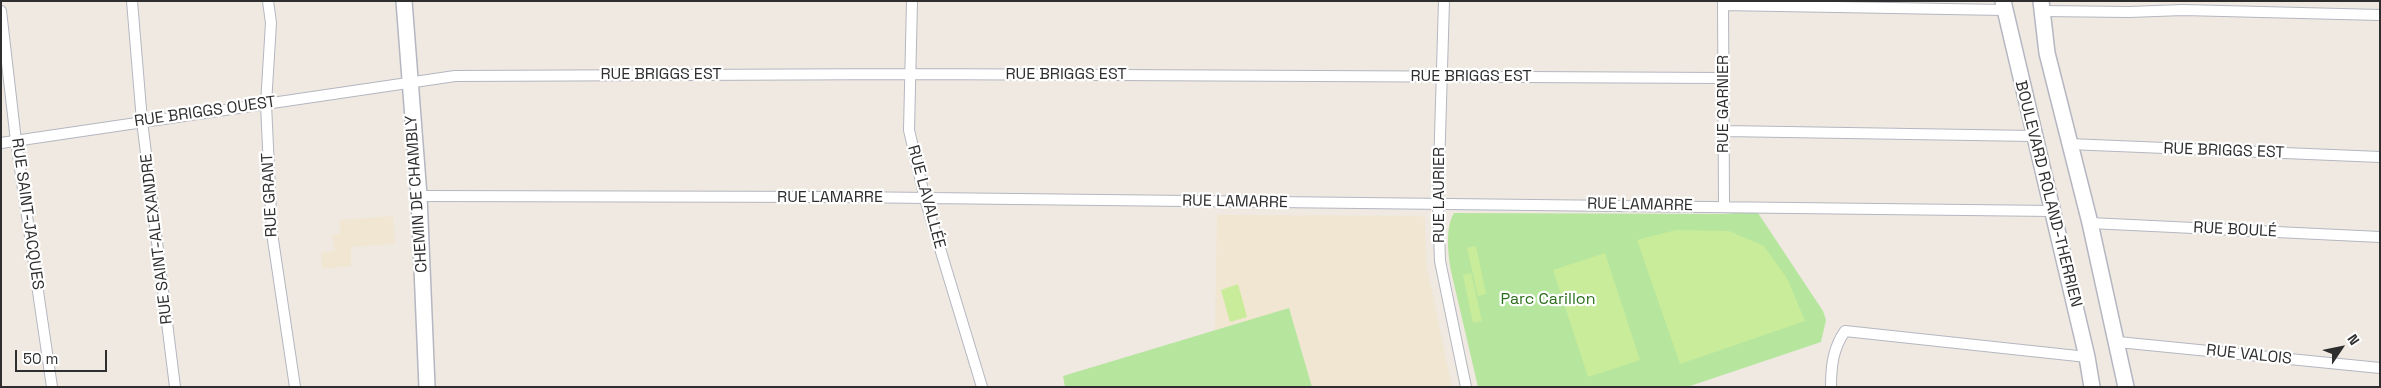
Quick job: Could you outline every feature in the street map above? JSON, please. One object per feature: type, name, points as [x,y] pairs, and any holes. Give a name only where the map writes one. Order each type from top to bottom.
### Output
[{"type":"main road","name":"CHEMIN DE CHAMBLY","points":[[404,1],[419,196],[427,387]]},
{"type":"main road","name":"BOULEVARD ROLAND-THERRIEN","points":[[2003,6],[2087,357],[2092,387]]},
{"type":"main road","name":"BOULEVARD ROLAND-THERRIEN","points":[[2041,6],[2047,53],[2090,223],[2118,342],[2126,387]]},
{"type":"street","name":"RUE SAINT-ALEXANDRE","points":[[132,1],[142,122],[174,387]]},
{"type":"street","name":"RUE GRANT","points":[[268,1],[271,23],[266,104],[272,233],[295,387]]},
{"type":"street","name":"RUE LAVALLÉE","points":[[912,1],[908,130],[925,199],[982,387]]},
{"type":"street","name":"RUE LAURIER","points":[[1444,1],[1438,204],[1441,270],[1466,387]]},
{"type":"street","points":[[1723,3],[2003,6]]},
{"type":"street","name":"RUE GARNIER","points":[[1723,3],[1724,206]]},
{"type":"street","points":[[2041,6],[2128,12],[2182,5],[2380,15]]},
{"type":"street","name":"RUE SAINT-JACQUES","points":[[1,11],[16,141],[52,387]]},
{"type":"street","name":"RUE BRIGGS EST","points":[[409,82],[455,76],[910,74],[1724,78]]},
{"type":"street","name":"RUE BRIGGS OUEST","points":[[1,143],[409,82]]},
{"type":"street","points":[[1724,131],[2033,136]]},
{"type":"street","name":"RUE BRIGGS EST","points":[[2069,144],[2380,157]]},
{"type":"street","name":"RUE LAMARRE","points":[[419,196],[846,197],[2052,211]]},
{"type":"street","name":"RUE BOULÉ","points":[[2090,223],[2380,237]]},
{"type":"street","points":[[1831,387],[1831,366],[1836,345],[1846,331],[2087,357]]},
{"type":"street","name":"RUE VALOIS","points":[[2118,342],[2380,368]]},
{"type":"shaded area","points":[[1217,215],[1421,216],[1425,218],[1426,263],[1452,387],[1312,387],[1289,308],[1215,331]]},
{"type":"shaded area","points":[[393,216],[395,244],[351,247],[351,266],[322,269],[321,252],[335,251],[332,235],[340,234],[339,220]]},
{"type":"green space","name":"Parc Carillon","points":[[1454,213],[1724,214],[1758,213],[1823,311],[1826,320],[1821,342],[1687,387],[1478,387],[1450,264],[1448,233]]},
{"type":"green space","points":[[1676,230],[1729,231],[1764,246],[1788,280],[1805,321],[1680,364],[1637,240]]},
{"type":"green space","points":[[1476,246],[1486,294],[1478,296],[1467,248]]},
{"type":"green space","points":[[1605,253],[1640,360],[1588,377],[1553,270]]},
{"type":"green space","points":[[1471,273],[1482,321],[1473,323],[1463,275]]},
{"type":"green space","points":[[1238,284],[1247,317],[1230,322],[1221,290]]},
{"type":"green space","points":[[1289,308],[1312,387],[1065,387],[1063,376]]}]
